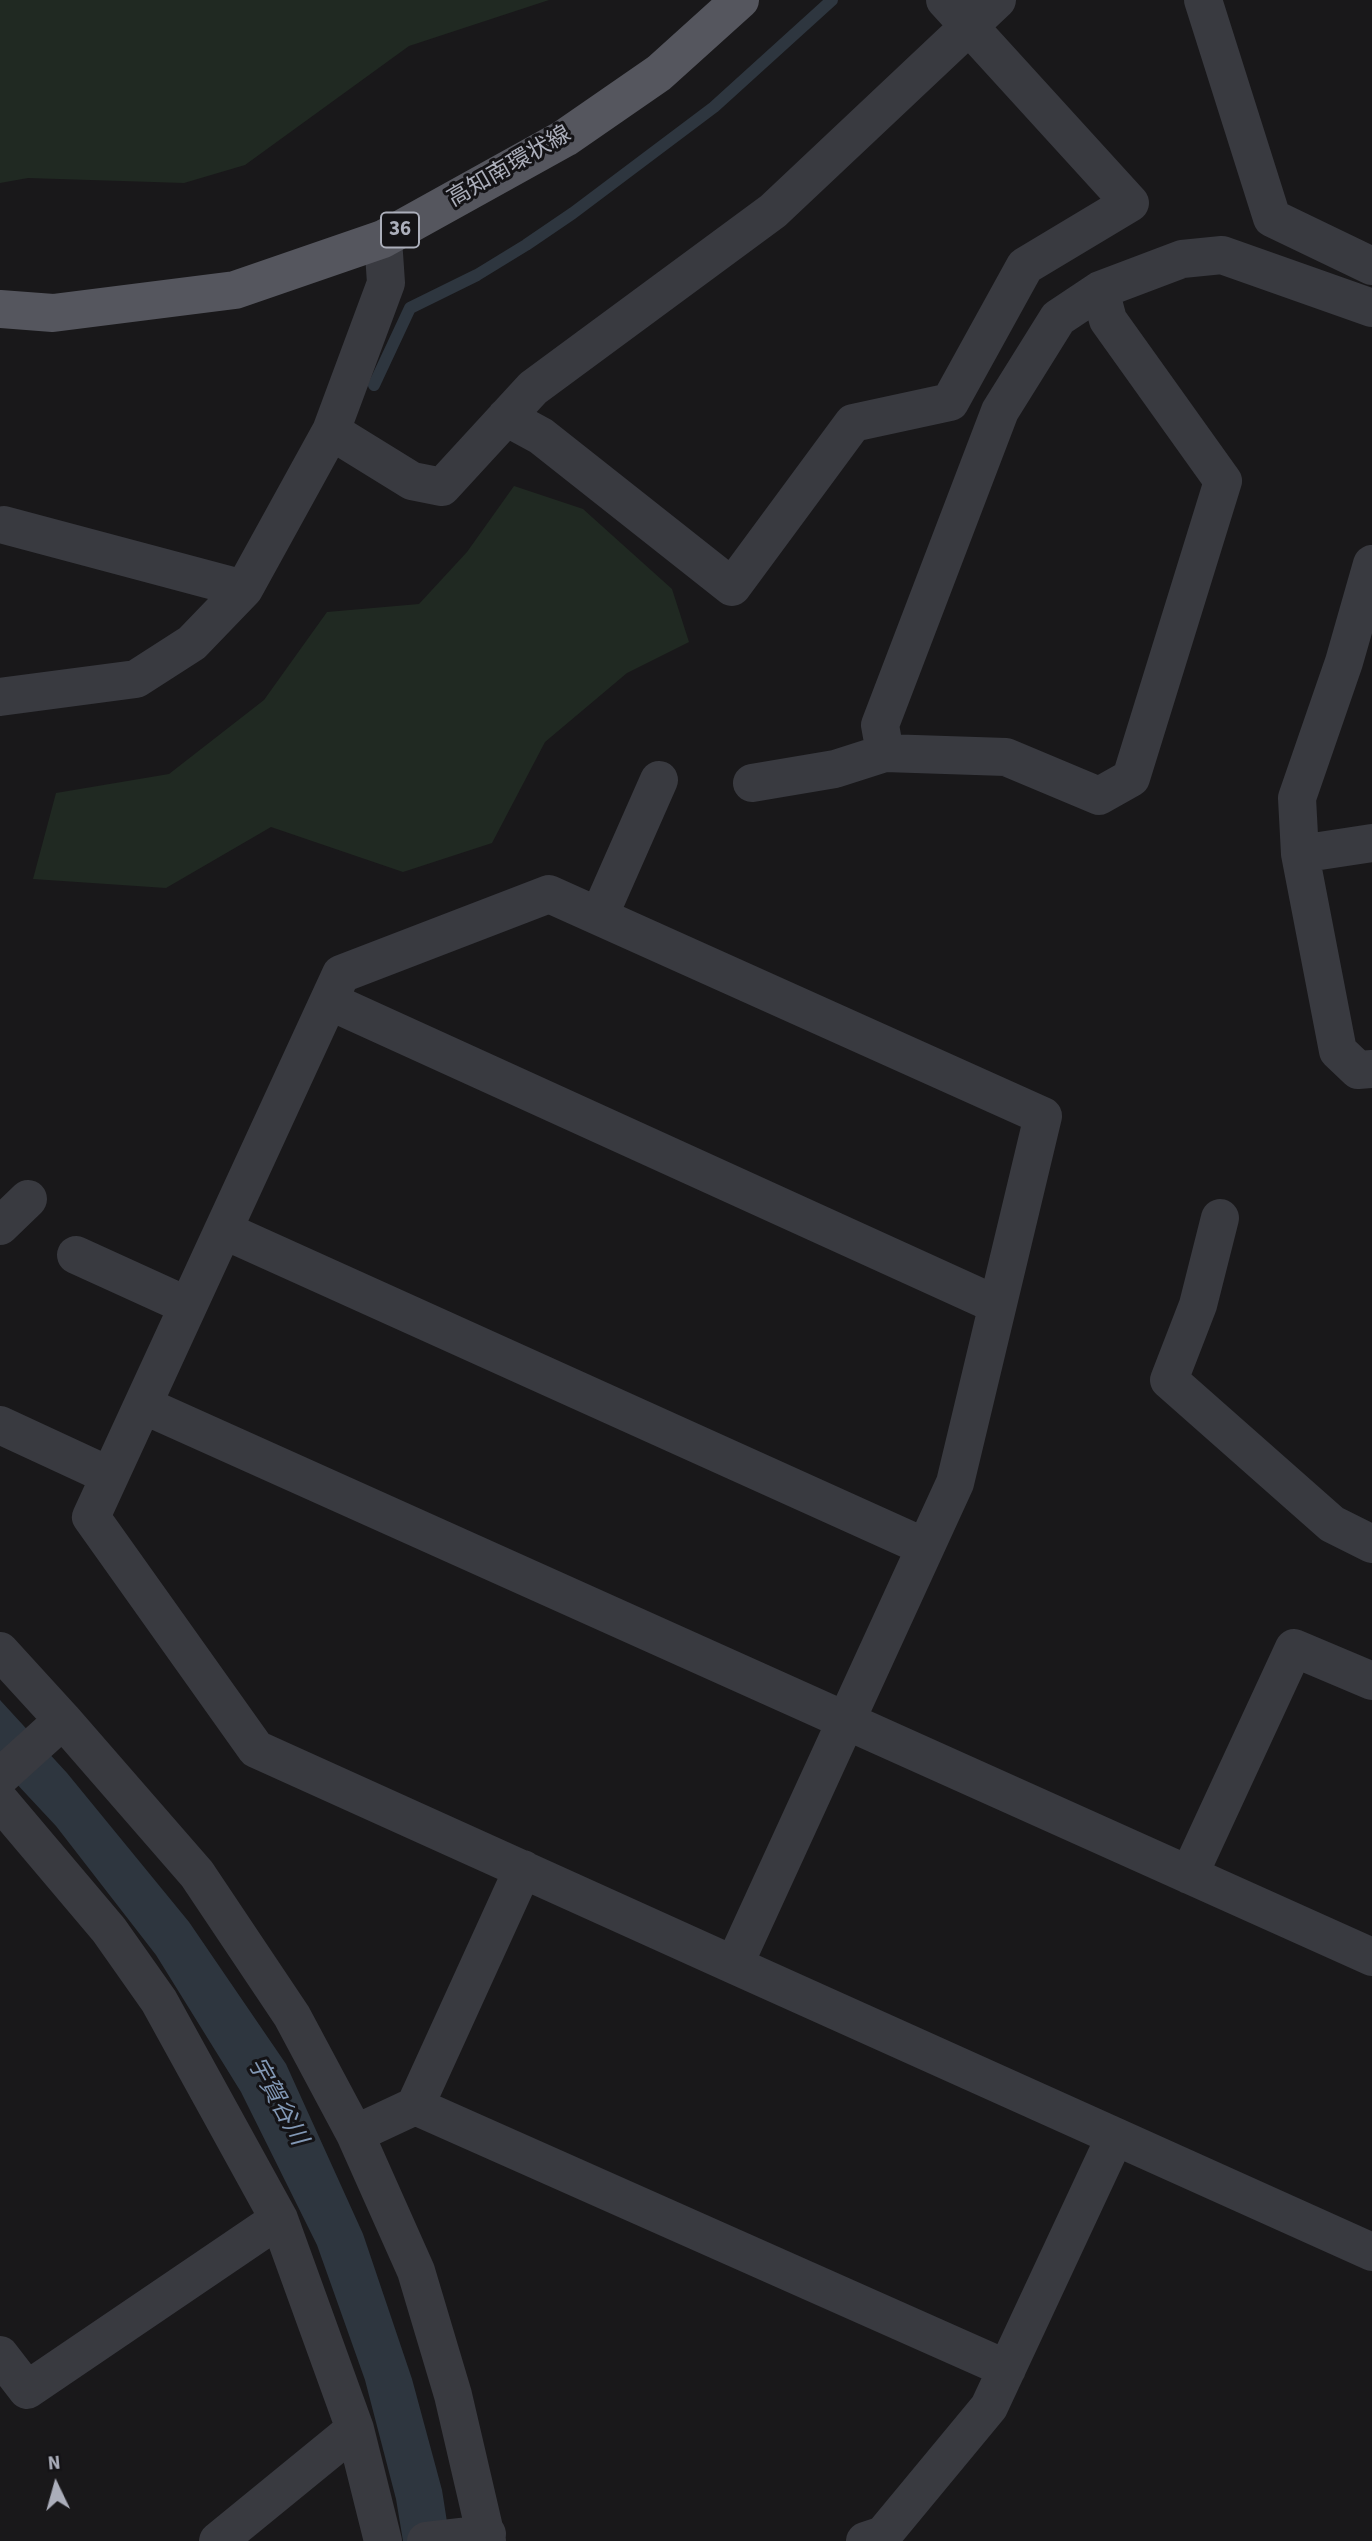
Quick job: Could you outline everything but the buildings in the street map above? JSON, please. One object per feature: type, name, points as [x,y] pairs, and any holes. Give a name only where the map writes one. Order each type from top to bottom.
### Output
[{"type":"main road","name":"高知南環状線","points":[[0,309],[53,313],[235,290],[383,239],[565,138],[659,73],[740,0]]},
{"type":"street","points":[[331,430],[412,481],[442,487],[533,388],[773,211],[957,13],[996,0]]},
{"type":"street","points":[[1203,0],[1272,218],[1372,266]]},
{"type":"street","points":[[506,417],[541,436],[732,587],[853,424],[950,402],[1026,266],[1130,203],[957,13]]},
{"type":"street","points":[[0,697],[136,679],[192,643],[244,589],[331,430],[386,283],[383,239]]},
{"type":"street","points":[[885,753],[880,725],[1000,411],[1058,318],[1100,290],[1182,260],[1222,255],[1372,308]]},
{"type":"street","points":[[752,783],[835,769],[885,753],[1006,757],[1099,796],[1131,778],[1223,481],[1108,320],[1100,290]]},
{"type":"street","points":[[4,525],[244,589]]},
{"type":"street","points":[[1372,564],[1358,663],[1297,798],[1300,854],[1338,1051],[1358,1070],[1372,1069]]},
{"type":"street","points":[[599,916],[659,779]]},
{"type":"street","points":[[1300,854],[1372,843]]},
{"type":"street","points":[[734,1965],[955,1483],[1043,1116],[550,894],[341,974],[91,1517],[256,1749],[523,1870],[1115,2137],[1372,2252]]},
{"type":"street","points":[[329,1001],[997,1305]]},
{"type":"street","points":[[0,1226],[28,1199]]},
{"type":"street","points":[[1220,1218],[1198,1305],[1169,1380],[1332,1524],[1369,1536]]},
{"type":"street","points":[[223,1230],[925,1547]]},
{"type":"street","points":[[76,1255],[188,1306]]},
{"type":"street","points":[[143,1405],[1372,1957]]},
{"type":"street","points":[[0,1424],[110,1476]]},
{"type":"street","points":[[1189,1875],[1294,1648],[1372,1681]]},
{"type":"street","points":[[0,1651],[58,1725],[197,1874],[292,2016],[355,2134],[416,2271],[453,2395],[482,2537],[426,2541]]},
{"type":"street","points":[[58,1725],[1,1785],[159,2001],[279,2218],[355,2429],[383,2541]]},
{"type":"street","points":[[355,2134],[415,2106],[523,1870]]},
{"type":"street","points":[[415,2106],[1007,2370]]},
{"type":"street","points":[[865,2541],[883,2535],[989,2407],[1115,2137]]},
{"type":"street","points":[[0,2355],[27,2390],[279,2218]]},
{"type":"street","points":[[218,2541],[355,2429]]},
{"type":"shaded area","points":[[0,0],[549,0],[409,46],[245,165],[184,183],[28,178],[0,183]]},
{"type":"shaded area","points":[[514,486],[583,509],[672,589],[689,642],[627,673],[545,742],[492,843],[403,872],[271,827],[166,888],[33,879],[56,793],[169,774],[264,700],[327,612],[419,604],[467,552]]},
{"type":"water","name":"宇賀谷川","points":[[0,1700],[67,1773],[189,1922],[286,2064],[363,2234],[412,2379],[442,2490],[450,2541],[403,2541],[396,2499],[365,2380],[317,2245],[241,2092],[156,1955],[56,1826],[0,1766]]},
{"type":"waterway","points":[[374,385],[410,308],[477,275],[573,213],[714,107],[832,0]]}]
